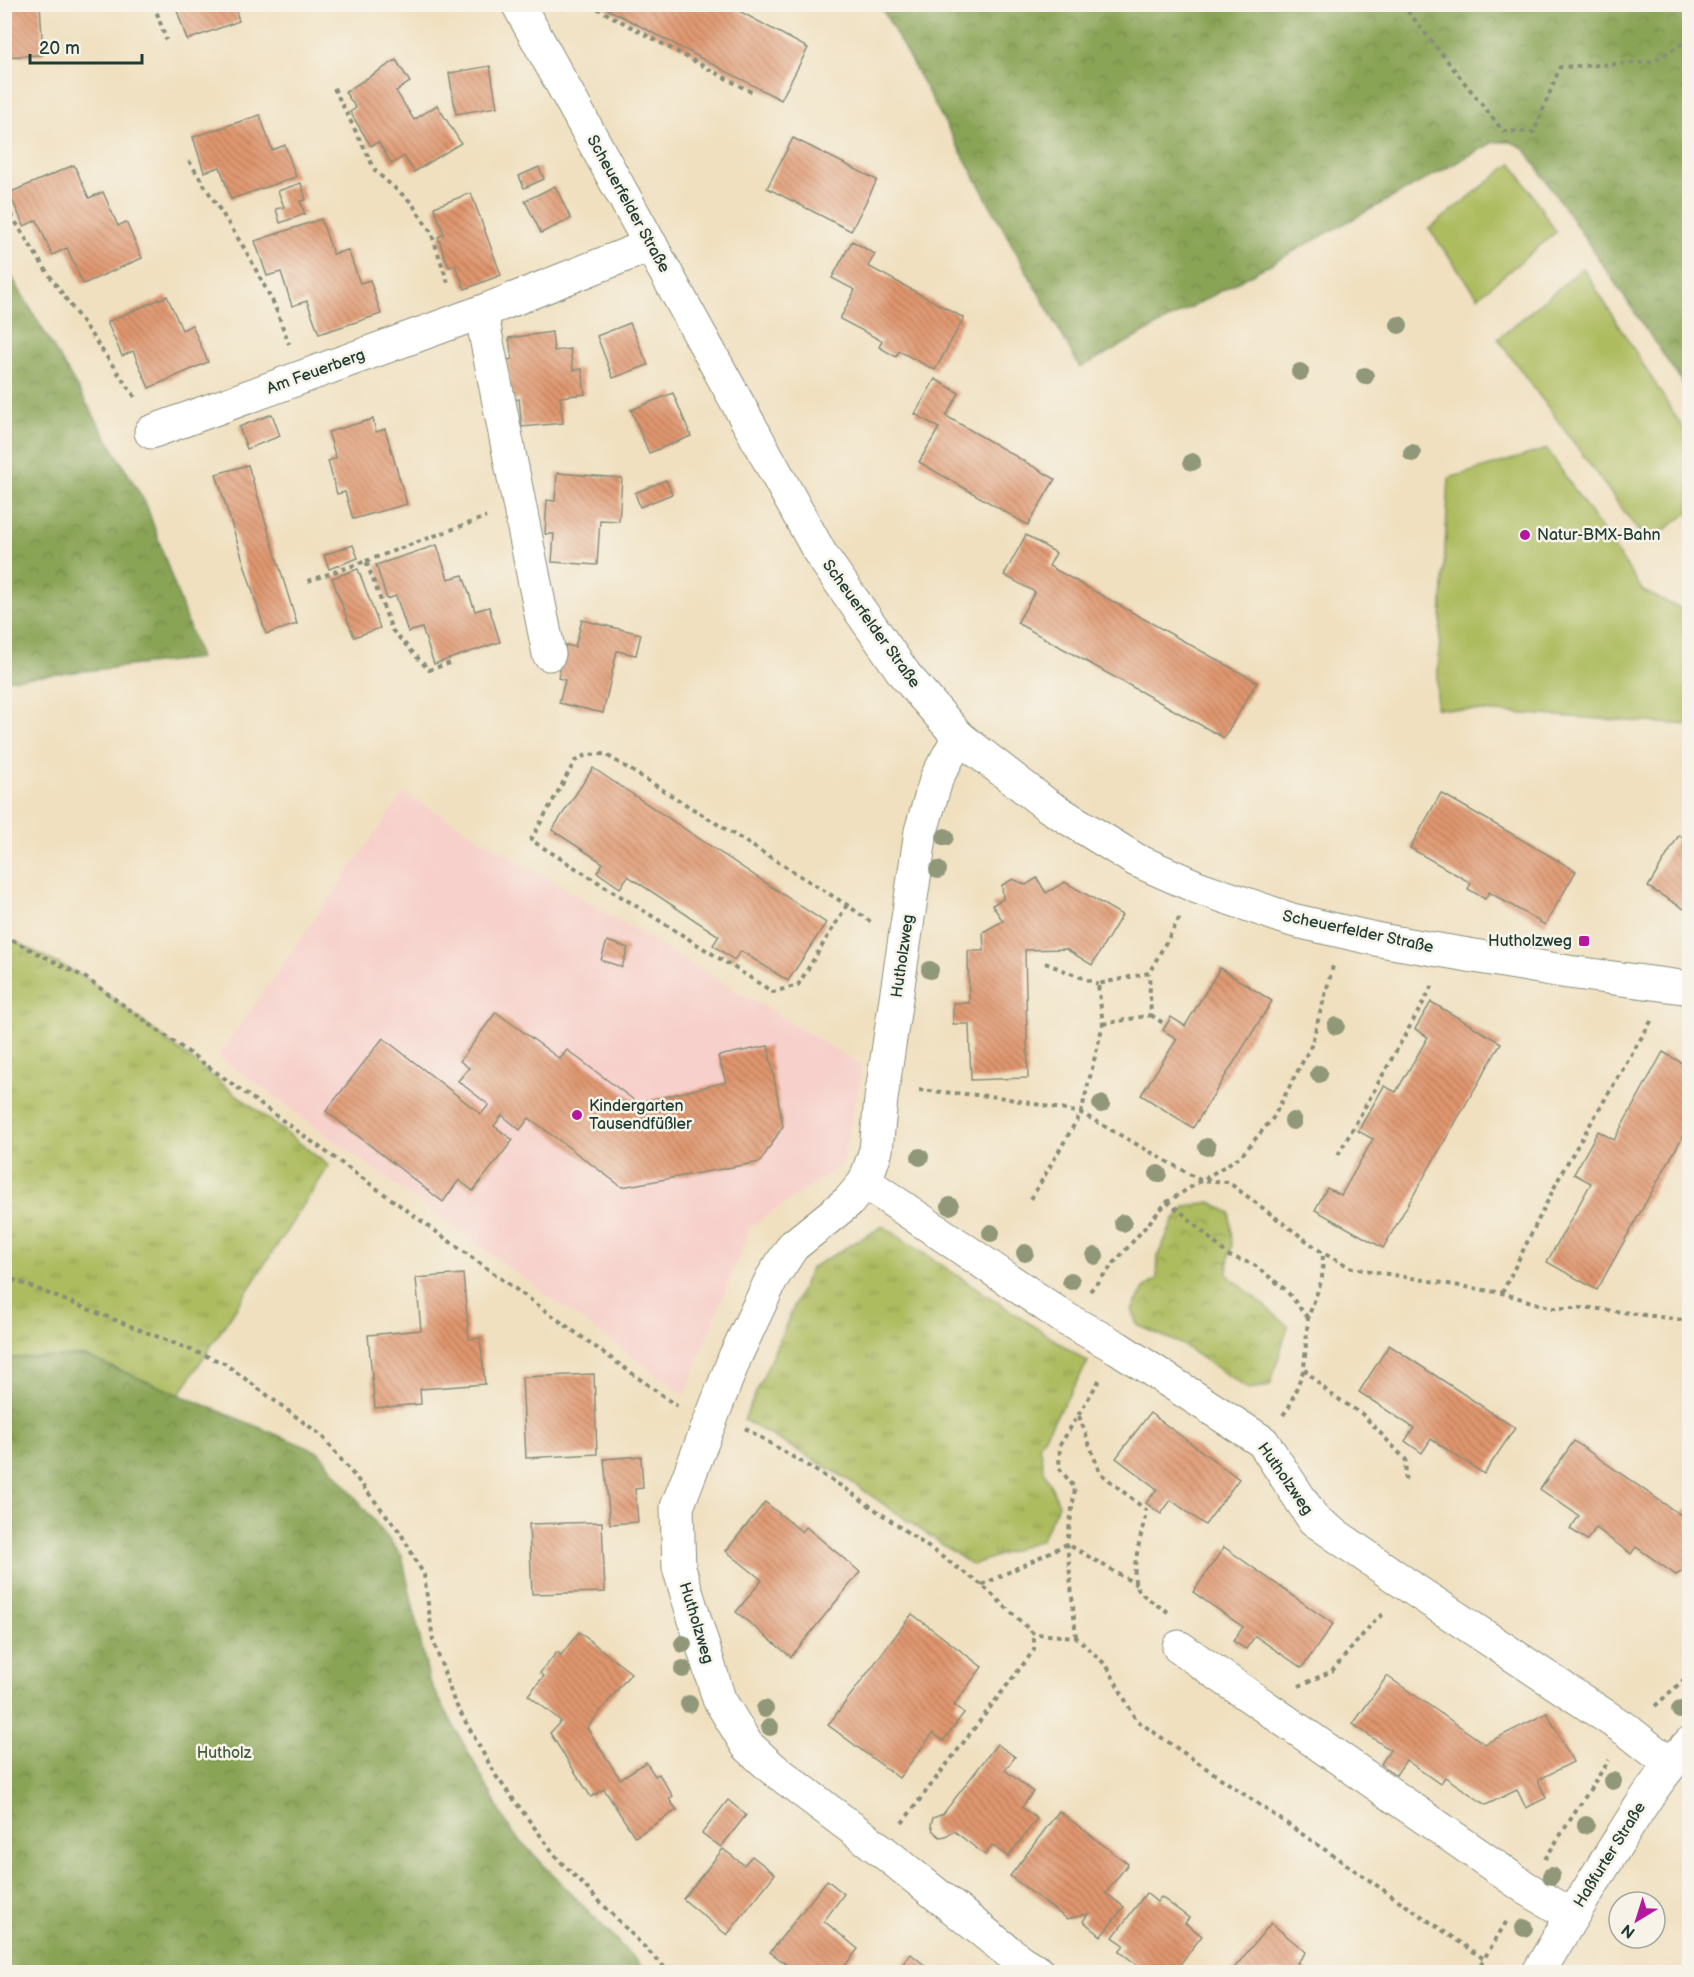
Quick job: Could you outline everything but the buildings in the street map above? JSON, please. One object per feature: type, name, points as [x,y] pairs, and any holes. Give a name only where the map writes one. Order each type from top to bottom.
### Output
[{"type":"street","name":"Scheuerfelder Straße","points":[[518,4],[820,553],[905,675],[959,737],[1047,805],[1136,860],[1197,887],[1292,920],[1342,932],[1568,972],[1681,987]]},
{"type":"street","name":"Am Feuerberg","points":[[151,432],[471,316],[651,244]]},
{"type":"street","points":[[471,316],[520,504],[549,654]]},
{"type":"street","name":"Hutholzweg","points":[[959,737],[937,777],[921,831],[883,1087],[876,1150],[866,1182],[849,1201],[793,1246],[777,1270],[735,1357],[677,1507],[679,1568],[719,1699],[747,1745],[772,1768],[881,1850],[1020,1961],[1038,1972]]},
{"type":"street","name":"Hutholzweg","points":[[866,1182],[1066,1318],[1118,1348],[1263,1442],[1314,1520],[1416,1591],[1628,1731],[1680,1753]]},
{"type":"street","points":[[1177,1632],[1251,1696],[1526,1888],[1571,1915]]},
{"type":"street","name":"Haßfurter Straße","points":[[1539,1972],[1571,1915],[1642,1802],[1680,1753]]},
{"type":"path","points":[[154,4],[166,40]]},
{"type":"path","points":[[589,4],[753,93]]},
{"type":"path","points":[[1402,4],[1503,131],[1533,132],[1560,67],[1652,62],[1689,39]]},
{"type":"path","points":[[334,88],[376,172],[411,202],[431,232],[471,316]]},
{"type":"path","points":[[189,161],[246,251],[274,304],[301,377]]},
{"type":"path","points":[[6,207],[45,269],[135,396],[151,432]]},
{"type":"path","points":[[308,581],[520,504]]},
{"type":"path","points":[[366,561],[392,630],[429,670],[453,662]]},
{"type":"path","points":[[605,754],[847,905],[798,985],[772,992],[531,840],[575,761],[586,755],[605,754]]},
{"type":"path","points":[[1151,1015],[1149,973],[1197,887]]},
{"type":"path","points":[[1066,1318],[1167,1202],[1241,1156],[1273,1118],[1311,1046],[1342,932]]},
{"type":"path","points":[[4,936],[86,978],[711,1419],[846,1489],[982,1585],[1034,1634],[1076,1637],[1107,1666],[1136,1720],[1484,1959]]},
{"type":"path","points":[[1338,1155],[1452,952]]},
{"type":"path","points":[[1045,963],[1098,984],[1149,973]]},
{"type":"path","points":[[1031,1199],[1081,1113],[1103,1024],[1098,984]]},
{"type":"path","points":[[1502,1293],[1562,1172],[1681,987]]},
{"type":"path","points":[[1103,1024],[1151,1015],[1163,1023]]},
{"type":"path","points":[[883,1087],[999,1096],[1081,1113],[1200,1180],[1228,1182],[1323,1253],[1352,1268],[1502,1293],[1552,1308],[1592,1308],[1689,1321]]},
{"type":"path","points":[[1167,1202],[1229,1256],[1253,1264],[1286,1290],[1308,1318]]},
{"type":"path","points":[[1263,1442],[1289,1407],[1304,1369],[1308,1318],[1322,1279],[1323,1253]]},
{"type":"path","points":[[4,1276],[224,1363],[322,1436],[400,1532],[424,1575],[434,1640],[454,1701],[496,1776],[558,1859],[669,1972]]},
{"type":"path","points":[[1076,1637],[1066,1544],[1075,1488],[1059,1468],[1060,1445],[1118,1348]]},
{"type":"path","points":[[1304,1369],[1329,1393],[1362,1414],[1407,1461],[1405,1482]]},
{"type":"path","points":[[1079,1416],[1100,1473],[1146,1510],[1144,1531],[1136,1558],[1136,1585]]},
{"type":"path","points":[[982,1585],[1066,1544]]},
{"type":"path","points":[[1066,1544],[1136,1585],[1177,1632]]},
{"type":"path","points":[[1251,1696],[1291,1690],[1332,1671],[1376,1619],[1416,1591]]},
{"type":"path","points":[[881,1850],[1035,1650],[1034,1634]]},
{"type":"path","points":[[1476,1972],[1526,1888],[1628,1731],[1689,1674]]},
{"type":"path","points":[[4,1967],[15,1972]]},
{"type":"shaded area","name":"Kindergarten Tausendfüßler","points":[[404,793],[863,1066],[842,1165],[750,1227],[685,1395],[218,1056]]},
{"type":"green space","points":[[880,5],[1689,5],[1689,393],[1524,148],[1511,142],[1494,142],[1080,368]]},
{"type":"green space","points":[[1512,163],[1556,232],[1478,297],[1429,229]]},
{"type":"green space","points":[[4,264],[146,504],[200,658],[5,680]]},
{"type":"green space","points":[[1583,268],[1689,438],[1689,512],[1647,543],[1498,339]]},
{"type":"green space","name":"Natur-BMX-Bahn","points":[[1547,449],[1643,591],[1689,612],[1689,725],[1436,708],[1449,478]]},
{"type":"green space","points":[[4,936],[86,978],[329,1166],[179,1395],[85,1356],[5,1358]]},
{"type":"green space","points":[[1211,1202],[1230,1213],[1232,1246],[1227,1274],[1288,1326],[1270,1386],[1248,1389],[1181,1344],[1137,1325],[1132,1310],[1144,1288],[1157,1279],[1158,1255],[1174,1220],[1186,1206]]},
{"type":"green space","points":[[883,1226],[1088,1362],[1039,1446],[1044,1471],[1059,1504],[1041,1540],[972,1565],[844,1477],[744,1420],[811,1268]]},
{"type":"green space","name":"Hutholz","points":[[85,1356],[319,1452],[402,1556],[429,1680],[511,1831],[647,1972],[5,1972],[5,1358]]},
{"type":"place","name":"Natur-BMX-Bahn","points":[[1525,535]]},
{"type":"place","name":"Hutholzweg","points":[[1584,941]]},
{"type":"place","name":"Kindergarten Tausendfüßler","points":[[577,1115]]}]
